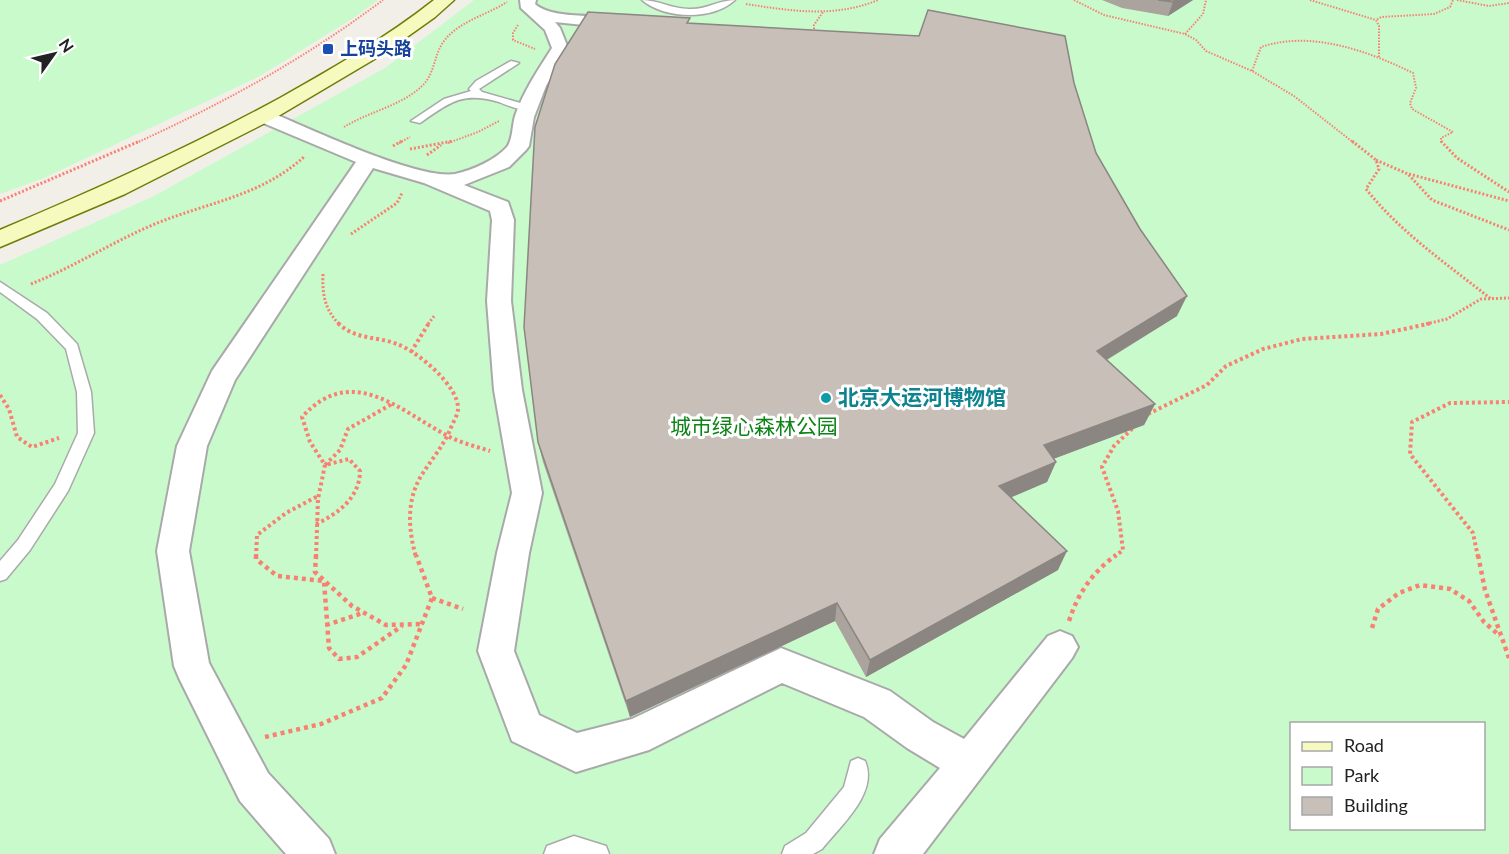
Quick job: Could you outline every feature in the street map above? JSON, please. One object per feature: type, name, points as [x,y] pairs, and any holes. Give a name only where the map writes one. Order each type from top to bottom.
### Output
[{"type":"main road","points":[[0,218],[144,156],[273,91],[346,49],[413,0]]},
{"type":"main road","points":[[0,239],[96,199],[262,116],[346,68],[424,17],[445,0]]},
{"type":"street","points":[[531,6],[576,21],[632,25]]},
{"type":"street","points":[[420,176],[457,180],[502,163],[519,146],[528,108],[537,86],[560,48],[552,28],[531,6]]},
{"type":"street","points":[[262,116],[368,160],[420,176],[500,207],[503,220],[499,301],[508,390],[527,493],[513,553],[496,651],[525,728],[576,753],[636,737],[781,665],[877,704],[920,735],[969,763]]},
{"type":"street","points":[[314,854],[254,788],[192,666],[173,550],[192,446],[222,378],[368,160]]},
{"type":"street","points":[[895,854],[1060,647]]},
{"type":"lane","points":[[646,0],[664,9],[683,12],[719,6],[731,0]]},
{"type":"lane","points":[[480,95],[474,89],[478,83],[514,63]]},
{"type":"lane","points":[[416,121],[466,94],[480,95],[528,108]]},
{"type":"lane","points":[[0,574],[24,545],[62,487],[86,433],[84,392],[72,347],[42,316],[5,289]]},
{"type":"lane","points":[[793,854],[814,841],[854,792],[858,768]]},
{"type":"lane","points":[[555,854],[574,847],[598,854]]},
{"type":"path","points":[[0,201],[132,144],[231,96],[293,62],[383,0]]},
{"type":"path","points":[[5,289],[60,273],[95,252],[155,224],[225,202],[264,186],[290,171],[322,141],[358,117],[421,87],[430,76],[437,51],[446,38],[460,27],[510,0]]},
{"type":"path","points":[[743,3],[780,9],[824,12],[855,8],[878,0]]},
{"type":"path","points":[[1074,0],[1104,15],[1185,34],[1196,40],[1206,51],[1252,72],[1294,96],[1376,160],[1406,173],[1509,201]]},
{"type":"path","points":[[1185,34],[1203,14],[1206,0]]},
{"type":"path","points":[[1310,0],[1376,20],[1379,26],[1378,57]]},
{"type":"path","points":[[1376,20],[1381,17],[1439,14],[1451,6],[1453,0]]},
{"type":"path","points":[[1457,0],[1494,7],[1509,3]]},
{"type":"path","points":[[814,38],[814,25],[824,12]]},
{"type":"path","points":[[1252,72],[1261,48],[1281,42],[1337,46],[1378,57],[1413,73],[1418,91],[1410,103],[1412,109],[1453,132],[1441,138],[1441,143],[1457,158],[1509,192]]},
{"type":"path","points":[[346,240],[354,231],[397,203],[420,176],[416,164],[441,145]]},
{"type":"path","points":[[1376,160],[1379,169],[1366,189],[1372,198],[1417,240],[1491,299]]},
{"type":"path","points":[[1406,173],[1413,178],[1422,193],[1432,200],[1509,230]]},
{"type":"path","points":[[232,746],[321,724],[382,698],[406,665],[432,598],[416,563],[411,529],[411,498],[424,472],[447,436],[458,409],[450,386],[411,352],[400,345],[370,340],[344,331],[327,311],[322,289],[324,269]]},
{"type":"path","points":[[1060,647],[1076,596],[1101,566],[1123,550],[1118,511],[1102,467],[1114,446],[1149,413],[1207,385],[1226,366],[1263,349],[1302,339],[1381,334],[1411,328],[1447,319],[1481,299],[1509,298]]},
{"type":"path","points":[[411,352],[421,333],[435,315]]},
{"type":"path","points":[[325,465],[310,442],[302,417],[318,401],[347,391],[372,393],[419,417],[447,436],[499,454]]},
{"type":"path","points":[[0,395],[9,409],[16,437],[32,447],[86,433]]},
{"type":"path","points":[[1509,402],[1450,403],[1412,422],[1410,454],[1473,533],[1485,590],[1509,658]]},
{"type":"path","points":[[393,404],[348,429],[340,450],[325,465],[316,524],[315,572],[364,613],[386,625],[423,624]]},
{"type":"path","points":[[316,524],[325,521],[342,506],[358,486],[360,471],[350,459],[325,465]]},
{"type":"path","points":[[319,495],[286,513],[257,535],[256,559],[277,576],[324,581]]},
{"type":"path","points":[[324,581],[329,648],[339,659],[357,657],[403,625]]},
{"type":"path","points":[[1372,628],[1378,609],[1399,593],[1420,585],[1450,589],[1469,601],[1484,622],[1501,636]]},
{"type":"path","points":[[432,598],[463,609]]},
{"type":"path","points":[[326,625],[364,613]]},
{"type":"green space","points":[[0,0],[378,0],[355,17],[260,76],[44,178],[0,194]]},
{"type":"green space","name":"城市绿心森林公园","points":[[474,0],[1509,0],[1509,854],[0,854],[0,265],[154,196],[385,68]]},
{"type":"building","name":"北京大运河博物馆","points":[[928,10],[1065,36],[1074,83],[1096,153],[1140,229],[1187,296],[1097,351],[1155,404],[1044,445],[1056,462],[999,486],[1067,551],[870,660],[837,603],[626,701],[538,442],[524,327],[535,127],[555,64],[588,12],[690,18],[687,23],[919,36]]},
{"type":"place","name":"上码头路","points":[[328,49]]},
{"type":"place","name":"北京大运河博物馆","points":[[826,398]]}]
